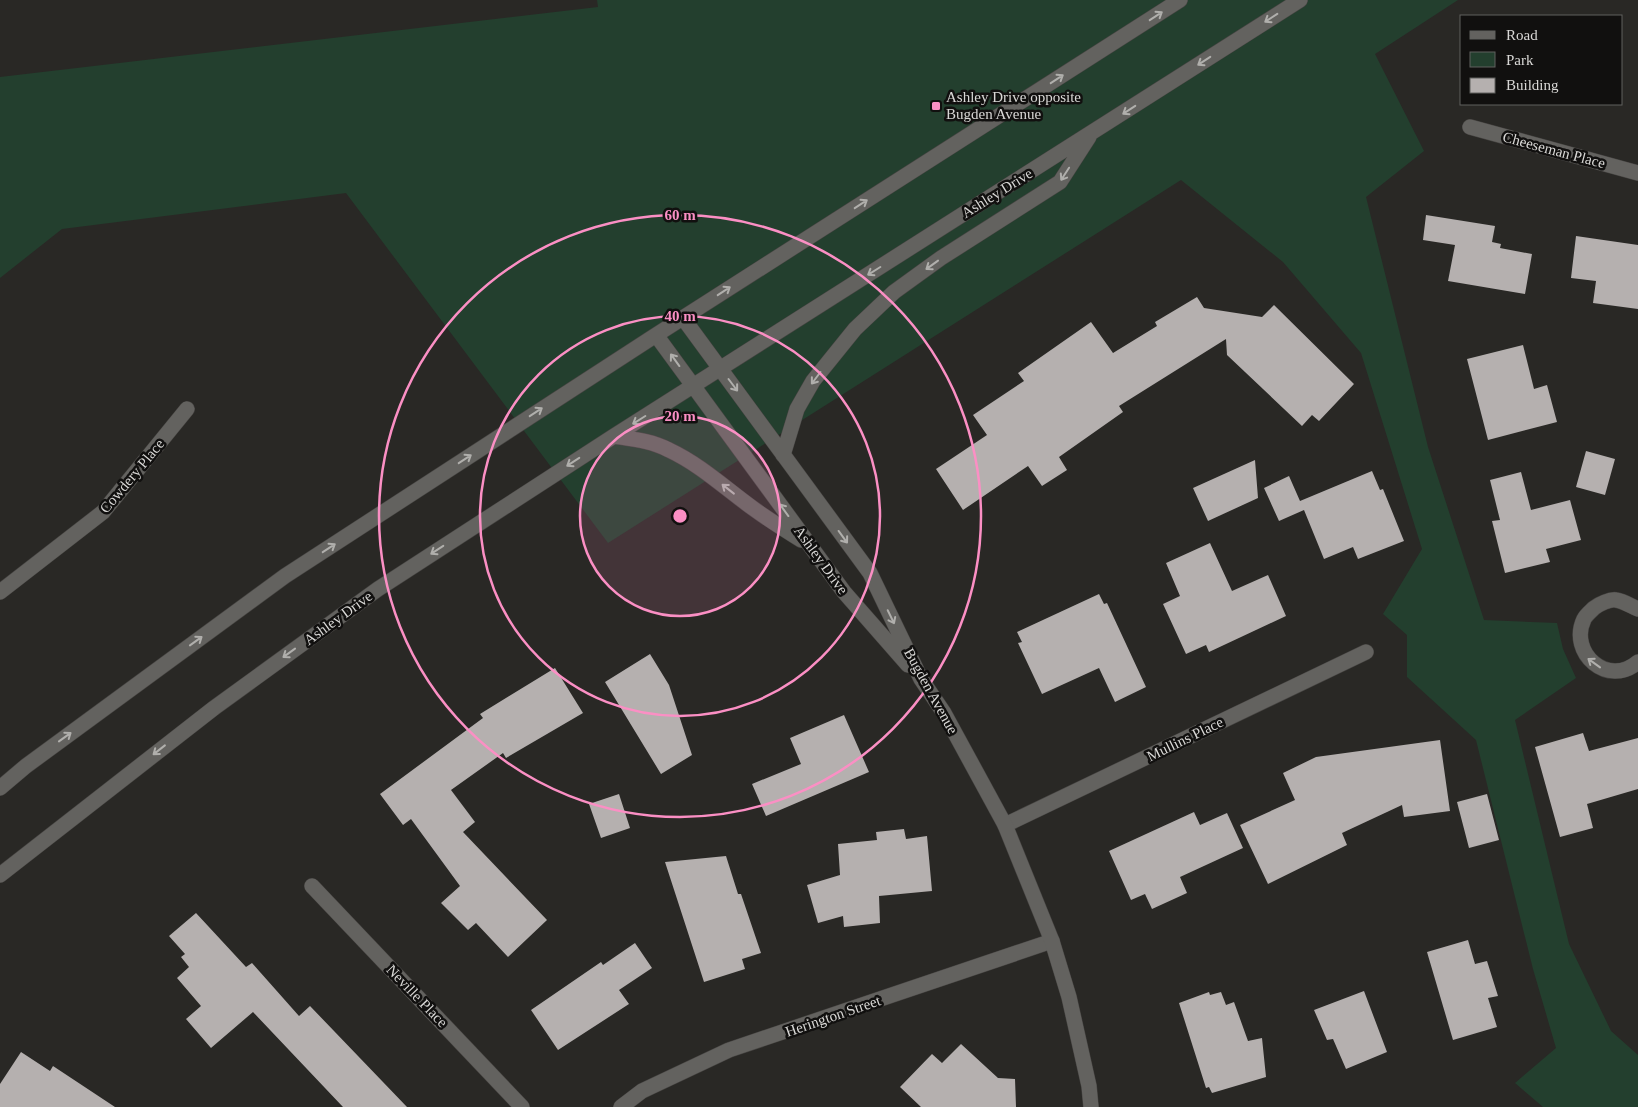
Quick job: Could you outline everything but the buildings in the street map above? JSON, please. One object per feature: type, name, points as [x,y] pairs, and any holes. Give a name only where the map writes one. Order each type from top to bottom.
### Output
[{"type":"main road","points":[[0,788],[26,766],[286,576],[656,335],[1180,0]]},
{"type":"main road","name":"Ashley Drive","points":[[0,874],[214,708],[378,589],[693,385],[1300,0]]},
{"type":"main road","name":"Cheeseman Place","points":[[1470,127],[1638,173]]},
{"type":"main road","points":[[784,455],[797,409],[808,389],[855,329],[894,292],[941,258],[1060,182],[1092,133]]},
{"type":"main road","name":"Bugden Avenue","points":[[683,318],[870,573],[921,679],[944,713],[1004,825],[1052,941],[1069,997],[1089,1086],[1091,1107]]},
{"type":"main road","name":"Ashley Drive","points":[[656,335],[844,592],[921,679]]},
{"type":"main road","name":"Cowdery Place","points":[[0,592],[103,512],[187,409]]},
{"type":"main road","points":[[614,436],[644,441],[668,449],[690,461],[754,509],[811,547]]},
{"type":"main road","points":[[1638,609],[1615,600],[1598,605],[1584,617],[1579,635],[1587,658],[1596,666],[1614,671],[1632,667],[1638,662]]},
{"type":"main road","name":"Mullins Place","points":[[1004,825],[1366,652]]},
{"type":"main road","name":"Neville Place","points":[[312,886],[522,1107]]},
{"type":"main road","name":"Herington Street","points":[[621,1107],[642,1091],[729,1050],[1052,941]]},
{"type":"green space","points":[[597,0],[1458,0],[1375,54],[1424,151],[1366,197],[1428,447],[1484,620],[1557,623],[1563,649],[1576,678],[1515,720],[1569,944],[1611,1031],[1638,1055],[1638,1107],[1543,1107],[1515,1083],[1556,1048],[1533,969],[1476,740],[1407,677],[1407,635],[1383,614],[1422,549],[1361,353],[1283,262],[1181,180],[608,543],[346,193],[62,229],[0,278],[0,77],[598,7]]},
{"type":"place","name":"Ashley Drive opposite Bugden Avenue","points":[[936,106]]}]
